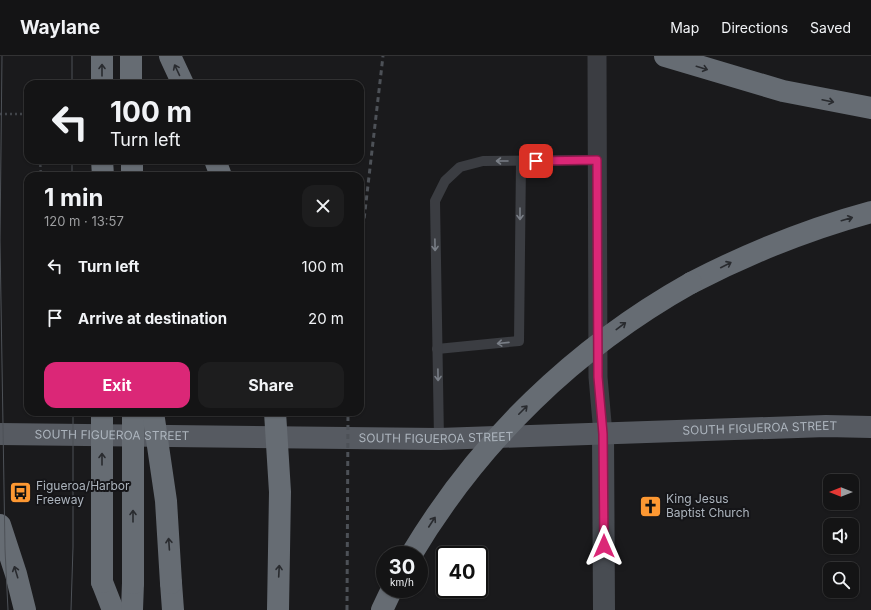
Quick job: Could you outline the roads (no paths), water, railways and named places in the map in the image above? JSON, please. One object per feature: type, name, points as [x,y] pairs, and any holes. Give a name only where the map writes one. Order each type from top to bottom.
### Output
[{"type":"highway","points":[[102,56],[102,80]]},
{"type":"highway","points":[[131,56],[131,80]]},
{"type":"highway","points":[[170,56],[181,80]]},
{"type":"highway","points":[[665,56],[783,91],[871,108]]},
{"type":"highway","points":[[417,546],[439,511],[474,464],[531,402],[574,363],[621,326],[691,283],[737,259],[789,238],[871,212]]},
{"type":"highway","points":[[102,416],[102,582],[112,610]]},
{"type":"highway","points":[[132,610],[133,416]]},
{"type":"highway","points":[[154,416],[166,501],[173,610]]},
{"type":"highway","points":[[275,416],[280,492],[278,610]]},
{"type":"highway","points":[[0,525],[16,574],[25,610]]},
{"type":"highway","points":[[382,610],[388,598]]},
{"type":"main road","name":"SOUTH FIGUEROA STREET","points":[[0,434],[439,439],[826,426],[871,427]]},
{"type":"street","points":[[597,56],[598,377],[603,434],[604,610]]},
{"type":"lane","points":[[439,439],[434,201],[445,181],[460,167],[483,161],[597,160]]},
{"type":"lane","points":[[438,349],[519,341],[521,161]]},
{"type":"tram line","points":[[2,56],[0,240],[5,549],[8,610]]},
{"type":"tram line","points":[[72,56],[72,80]]},
{"type":"tram line","points":[[72,164],[72,172]]},
{"type":"tram line","points":[[71,610],[73,547],[73,416]]},
{"type":"railway","points":[[364,220],[383,56]]},
{"type":"railway","points":[[347,610],[348,416]]},
{"type":"place","name":"Figueroa/Harbor Freeway","points":[[21,493]]},
{"type":"place","name":"King Jesus Baptist Church","points":[[651,506]]}]
